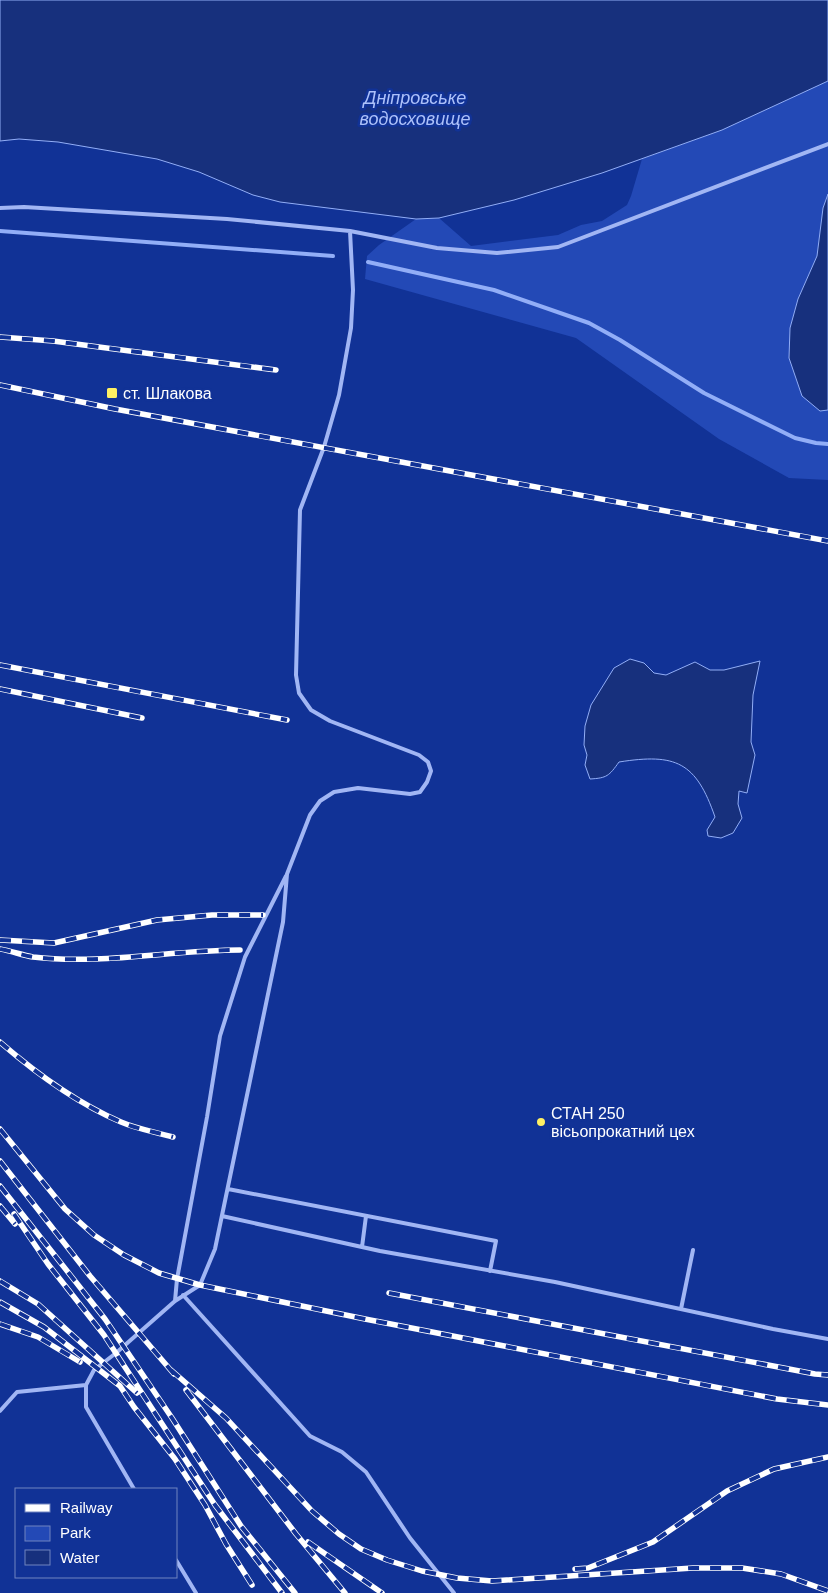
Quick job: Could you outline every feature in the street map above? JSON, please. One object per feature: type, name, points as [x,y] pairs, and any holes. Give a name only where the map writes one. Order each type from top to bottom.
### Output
[{"type":"lane","points":[[0,208],[227,219],[350,231],[437,248],[497,254],[558,247],[828,144]]},
{"type":"lane","points":[[175,1300],[177,1279],[220,1036],[245,957],[287,874],[310,815],[320,801],[334,792],[358,788],[410,794],[420,792],[427,782],[431,771],[428,762],[419,754],[330,721],[311,710],[299,693],[296,674],[300,510],[324,448],[339,395],[351,328],[353,290],[350,231]]},
{"type":"lane","points":[[133,1488],[86,1407],[86,1385],[94,1370],[116,1353],[175,1300],[200,1285],[215,1249],[283,922],[287,874]]},
{"type":"lane","points":[[228,1189],[496,1241],[490,1270]]},
{"type":"lane","points":[[222,1216],[362,1247],[555,1282],[774,1330],[828,1339]]},
{"type":"lane","points":[[362,1247],[366,1216]]},
{"type":"lane","points":[[681,1310],[693,1250]]},
{"type":"lane","points":[[184,1295],[310,1436],[342,1452],[366,1472],[410,1538],[454,1593]]},
{"type":"lane","points":[[0,1411],[17,1392],[86,1385]]},
{"type":"lane","points":[[178,1563],[196,1593]]},
{"type":"green space","points":[[828,81],[828,194],[823,208],[817,256],[798,299],[790,328],[789,358],[802,396],[820,411],[828,410],[828,480],[789,478],[719,439],[576,338],[365,279],[367,256],[379,245],[416,219],[439,218],[471,246],[558,235],[581,225],[602,221],[627,205],[642,159],[722,130]]},
{"type":"water","name":"Дніпровське водосховище","points":[[0,0],[828,0],[828,81],[722,130],[602,173],[514,200],[439,218],[416,219],[280,202],[253,195],[199,172],[157,159],[58,142],[19,139],[0,141]]},
{"type":"water","points":[[828,194],[828,410],[820,411],[802,396],[789,358],[790,328],[798,299],[817,256],[823,208]]},
{"type":"water","points":[[630,659],[644,663],[654,673],[666,675],[695,662],[710,670],[724,670],[760,661],[753,695],[751,742],[755,755],[747,793],[739,791],[738,804],[742,818],[733,833],[721,838],[708,836],[707,830],[715,817],[708,798],[691,773],[669,761],[655,759],[619,762],[607,775],[590,779],[585,765],[587,755],[584,745],[585,726],[591,705],[614,668]]},
{"type":"waterway","points":[[0,231],[333,256]]},
{"type":"waterway","points":[[368,262],[494,290],[589,323],[620,340],[704,393],[795,438],[828,444]]},
{"type":"railway","points":[[0,337],[53,341],[276,370]]},
{"type":"railway","points":[[0,385],[115,409],[828,541]]},
{"type":"railway","points":[[0,665],[287,720]]},
{"type":"railway","points":[[0,689],[142,718]]},
{"type":"railway","points":[[0,940],[54,943],[157,920],[212,915],[263,915]]},
{"type":"railway","points":[[0,949],[33,957],[59,959],[111,958],[240,950]]},
{"type":"railway","points":[[0,1042],[43,1076],[89,1106],[140,1129],[173,1137]]},
{"type":"railway","points":[[0,1129],[65,1209],[94,1235],[124,1255],[159,1273],[200,1285],[365,1319],[777,1399],[828,1405]]},
{"type":"railway","points":[[0,1161],[90,1276],[174,1374]]},
{"type":"railway","points":[[0,1186],[105,1319],[172,1418],[241,1526],[295,1593]]},
{"type":"railway","points":[[0,1206],[15,1224]]},
{"type":"railway","points":[[14,1214],[48,1264],[104,1335],[215,1505],[282,1593]]},
{"type":"railway","points":[[0,1281],[38,1304],[137,1393]]},
{"type":"railway","points":[[389,1293],[828,1375]]},
{"type":"railway","points":[[0,1302],[44,1327],[120,1386],[175,1459],[205,1505],[226,1544],[252,1585]]},
{"type":"railway","points":[[0,1324],[38,1337],[80,1362]]},
{"type":"railway","points":[[171,1370],[226,1418],[312,1511],[339,1534],[361,1549],[387,1560],[422,1571],[457,1578],[492,1581],[693,1568],[742,1568],[781,1574],[828,1591]]},
{"type":"railway","points":[[186,1390],[296,1534],[345,1593]]},
{"type":"railway","points":[[575,1569],[588,1568],[653,1542],[727,1491],[774,1469],[828,1457]]},
{"type":"railway","points":[[308,1542],[382,1593]]},
{"type":"place","name":"ст. Шлакова","points":[[112,393]]},
{"type":"place","name":"СТАН 250 вісьопрокатний цех","points":[[541,1122]]}]
